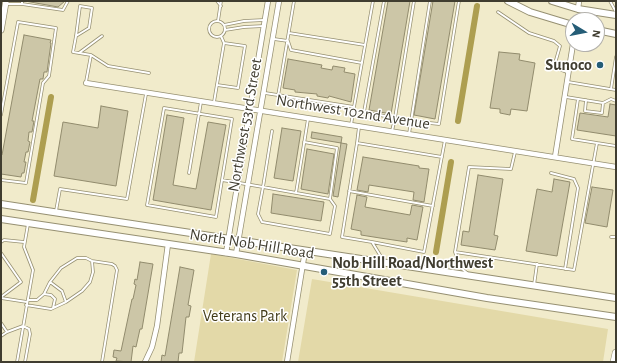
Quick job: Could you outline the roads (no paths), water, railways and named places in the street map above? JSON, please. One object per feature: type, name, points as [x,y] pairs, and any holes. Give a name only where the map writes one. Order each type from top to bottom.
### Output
[{"type":"highway","points":[[614,362],[616,353]]},
{"type":"main road","points":[[508,1],[530,12],[565,23]]},
{"type":"main road","points":[[552,1],[578,9],[616,14]]},
{"type":"main road","points":[[605,32],[616,34]]},
{"type":"main road","name":"North Nob Hill Road","points":[[1,204],[56,211],[239,239],[305,251],[616,298]]},
{"type":"main road","name":"North Nob Hill Road","points":[[1,219],[226,252],[352,275],[616,317]]},
{"type":"street","name":"Northwest 53rd Street","points":[[226,252],[268,1]]},
{"type":"street","name":"Northwest 53rd Street","points":[[236,254],[279,1]]},
{"type":"street","points":[[578,9],[580,1]]},
{"type":"street","points":[[1,30],[5,3]]},
{"type":"street","points":[[555,157],[572,52]]},
{"type":"street","name":"Northwest 102nd Avenue","points":[[86,83],[146,94],[616,167]]},
{"type":"street","points":[[144,362],[152,347],[158,326],[168,244]]},
{"type":"street","points":[[287,362],[305,251]]},
{"type":"lane","points":[[5,3],[22,2],[63,10],[68,1]]},
{"type":"lane","points":[[217,1],[220,6]]},
{"type":"lane","points":[[218,21],[221,1]]},
{"type":"lane","points":[[278,96],[294,1]]},
{"type":"lane","points":[[351,125],[373,1]]},
{"type":"lane","points":[[384,1],[364,112],[395,118]]},
{"type":"lane","points":[[392,132],[414,1]]},
{"type":"lane","points":[[409,134],[430,1]]},
{"type":"lane","points":[[411,121],[439,124],[459,1]]},
{"type":"lane","points":[[610,1],[616,14]]},
{"type":"lane","points":[[76,36],[89,28],[92,8],[80,6],[73,52],[92,55],[108,66],[149,73]]},
{"type":"lane","points":[[498,12],[529,33],[554,41],[560,46],[554,67],[568,73]]},
{"type":"lane","points":[[224,25],[244,21],[265,20]]},
{"type":"lane","points":[[218,21],[224,25],[225,30],[221,36],[214,37],[209,31],[211,24],[218,21]]},
{"type":"lane","points":[[1,115],[18,22],[56,28],[49,76],[43,83],[26,184],[1,180]]},
{"type":"lane","points":[[225,30],[264,26]]},
{"type":"lane","points":[[289,33],[365,45]]},
{"type":"lane","points":[[79,53],[102,36]]},
{"type":"lane","points":[[214,104],[224,43],[221,36]]},
{"type":"lane","points":[[273,38],[288,41]]},
{"type":"lane","points":[[288,41],[290,50],[362,63]]},
{"type":"lane","points":[[217,85],[238,88],[245,46],[224,43]]},
{"type":"lane","points":[[86,83],[92,55]]},
{"type":"lane","points":[[611,89],[616,57]]},
{"type":"lane","points":[[567,82],[616,90]]},
{"type":"lane","points":[[264,93],[354,108]]},
{"type":"lane","points":[[56,211],[60,188],[127,199],[146,94]]},
{"type":"lane","points":[[565,97],[603,103],[611,99],[616,101]]},
{"type":"lane","points":[[578,99],[572,139],[616,146]]},
{"type":"lane","points":[[586,100],[585,111],[602,113],[603,103]]},
{"type":"lane","points":[[189,173],[201,102]]},
{"type":"lane","points":[[164,108],[232,119],[222,180],[216,217],[147,205],[164,108]]},
{"type":"lane","points":[[296,193],[308,118]]},
{"type":"lane","points":[[359,126],[342,237],[424,252],[445,140]]},
{"type":"lane","points":[[272,131],[258,214],[262,222],[330,234],[335,206],[330,199],[338,148],[304,142]]},
{"type":"lane","points":[[357,143],[442,157]]},
{"type":"lane","points":[[455,252],[574,270],[592,163],[597,143]]},
{"type":"lane","points":[[472,276],[460,267],[455,252],[469,167],[511,169],[515,151]]},
{"type":"lane","points":[[551,173],[574,178],[578,188],[565,268]]},
{"type":"lane","points":[[222,180],[330,199]]},
{"type":"lane","points":[[349,191],[433,206]]},
{"type":"lane","points":[[17,362],[33,270],[24,247],[28,223]]},
{"type":"lane","points":[[611,237],[616,237]]},
{"type":"lane","points":[[1,242],[4,240],[24,242]]},
{"type":"lane","points":[[372,242],[385,263]]},
{"type":"lane","points":[[1,253],[21,282],[1,298]]},
{"type":"lane","points":[[27,303],[37,300],[44,294],[50,282],[61,268],[77,258],[86,258],[92,261],[112,264],[115,266],[117,270],[102,362]]},
{"type":"lane","points":[[1,298],[52,308],[66,302],[82,291],[90,282],[93,272],[92,261]]},
{"type":"lane","points":[[533,286],[537,264]]},
{"type":"lane","points":[[50,282],[62,291],[66,302]]},
{"type":"lane","points":[[44,294],[51,295],[55,299],[52,308]]},
{"type":"lane","points":[[1,323],[7,332]]},
{"type":"lane","points":[[1,336],[23,326],[28,328],[29,331],[25,362]]},
{"type":"waterway","points":[[458,121],[477,6]]},
{"type":"waterway","points":[[33,200],[51,97]]},
{"type":"waterway","points":[[436,252],[451,162]]},
{"type":"place","name":"Sunoco","points":[[600,65]]},
{"type":"place","name":"Nob Hill Road/Northwest 55th Street","points":[[324,272]]},
{"type":"park label","name":"Veterans Park","points":[[245,316]]}]
